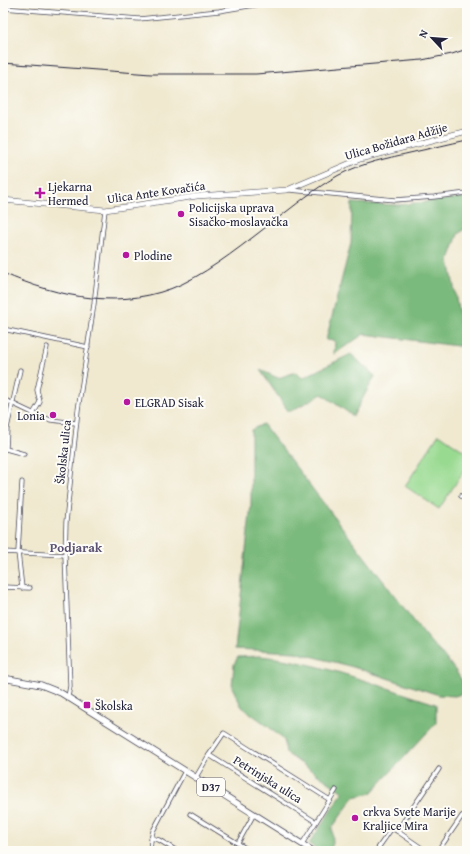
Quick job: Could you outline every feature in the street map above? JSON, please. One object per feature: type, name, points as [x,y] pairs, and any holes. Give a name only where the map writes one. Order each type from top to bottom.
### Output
[{"type":"main road","name":"Ulica Božidara Adžije","points":[[287,190],[360,159],[467,131]]},
{"type":"main road","name":"Ulica Ante Kovačića","points":[[3,200],[105,210],[197,196],[287,190]]},
{"type":"main road","name":"D37","points":[[3,678],[45,686],[68,697],[313,851]]},
{"type":"street","points":[[3,8],[139,19],[219,11],[267,3]]},
{"type":"street","points":[[287,190],[395,200],[434,198],[467,193]]},
{"type":"street","name":"Školska ulica","points":[[68,697],[70,686],[65,555],[68,508],[76,423],[88,347],[105,210]]},
{"type":"street","points":[[3,334],[4,329],[88,347]]},
{"type":"street","points":[[33,414],[40,402],[37,390],[47,347]]},
{"type":"street","points":[[20,370],[7,428],[6,449],[24,454]]},
{"type":"street","points":[[3,399],[33,414],[51,420],[76,423]]},
{"type":"street","points":[[22,482],[18,552],[22,588]]},
{"type":"street","points":[[461,496],[467,500]]},
{"type":"street","points":[[3,552],[65,555]]},
{"type":"street","points":[[3,587],[30,588]]},
{"type":"street","name":"Petrinjska ulica","points":[[316,822],[209,755],[224,733],[330,800]]},
{"type":"street","points":[[196,777],[209,755]]},
{"type":"street","points":[[397,831],[439,769]]},
{"type":"street","points":[[150,851],[151,838],[155,827],[185,771]]},
{"type":"street","points":[[302,844],[336,790]]},
{"type":"street","points":[[438,851],[462,816],[467,813]]},
{"type":"street","points":[[190,814],[250,851]]},
{"type":"street","points":[[238,843],[254,814]]},
{"type":"street","points":[[376,851],[392,828],[426,851]]},
{"type":"street","points":[[151,838],[159,840],[177,851]]},
{"type":"green space","points":[[467,197],[467,227],[458,234],[449,260],[465,347],[364,334],[334,354],[335,341],[326,340],[351,243],[352,203],[399,205]]},
{"type":"green space","points":[[351,354],[375,376],[353,416],[322,394],[289,412],[260,370],[278,378],[296,372],[302,378]]},
{"type":"green space","points":[[3,408],[10,411],[6,426],[3,425]]},
{"type":"green space","points":[[263,424],[427,638],[455,670],[467,692],[455,696],[439,695],[353,667],[295,652],[235,649],[251,505],[251,430]]},
{"type":"green space","points":[[439,434],[467,453],[467,466],[439,509],[405,486]]},
{"type":"green space","points":[[260,656],[283,659],[327,669],[436,704],[436,723],[371,793],[354,797],[332,828],[333,843],[330,851],[321,851],[309,844],[343,792],[286,753],[284,740],[242,707],[232,687],[234,664],[238,657]]},
{"type":"railway","points":[[3,63],[151,74],[256,74],[422,60],[452,54],[467,49]]},
{"type":"railway","points":[[3,273],[46,289],[69,295],[92,298],[115,299],[137,297],[160,292],[182,284],[218,263],[314,191],[339,175],[375,161],[467,140]]},
{"type":"place","name":"Ljekarna Hermed","points":[[40,193]]},
{"type":"place","name":"Policijska uprava Sisačko-moslavačka","points":[[181,214]]},
{"type":"place","name":"Plodine","points":[[126,255]]},
{"type":"place","name":"ELGRAD Sisak","points":[[127,402]]},
{"type":"place","name":"Lonia","points":[[53,415]]},
{"type":"place","name":"Školska","points":[[87,705]]},
{"type":"place","name":"crkva Svete Marije Kraljice Mira","points":[[355,818]]},
{"type":"district","name":"Podjarak","points":[[76,547]]}]
